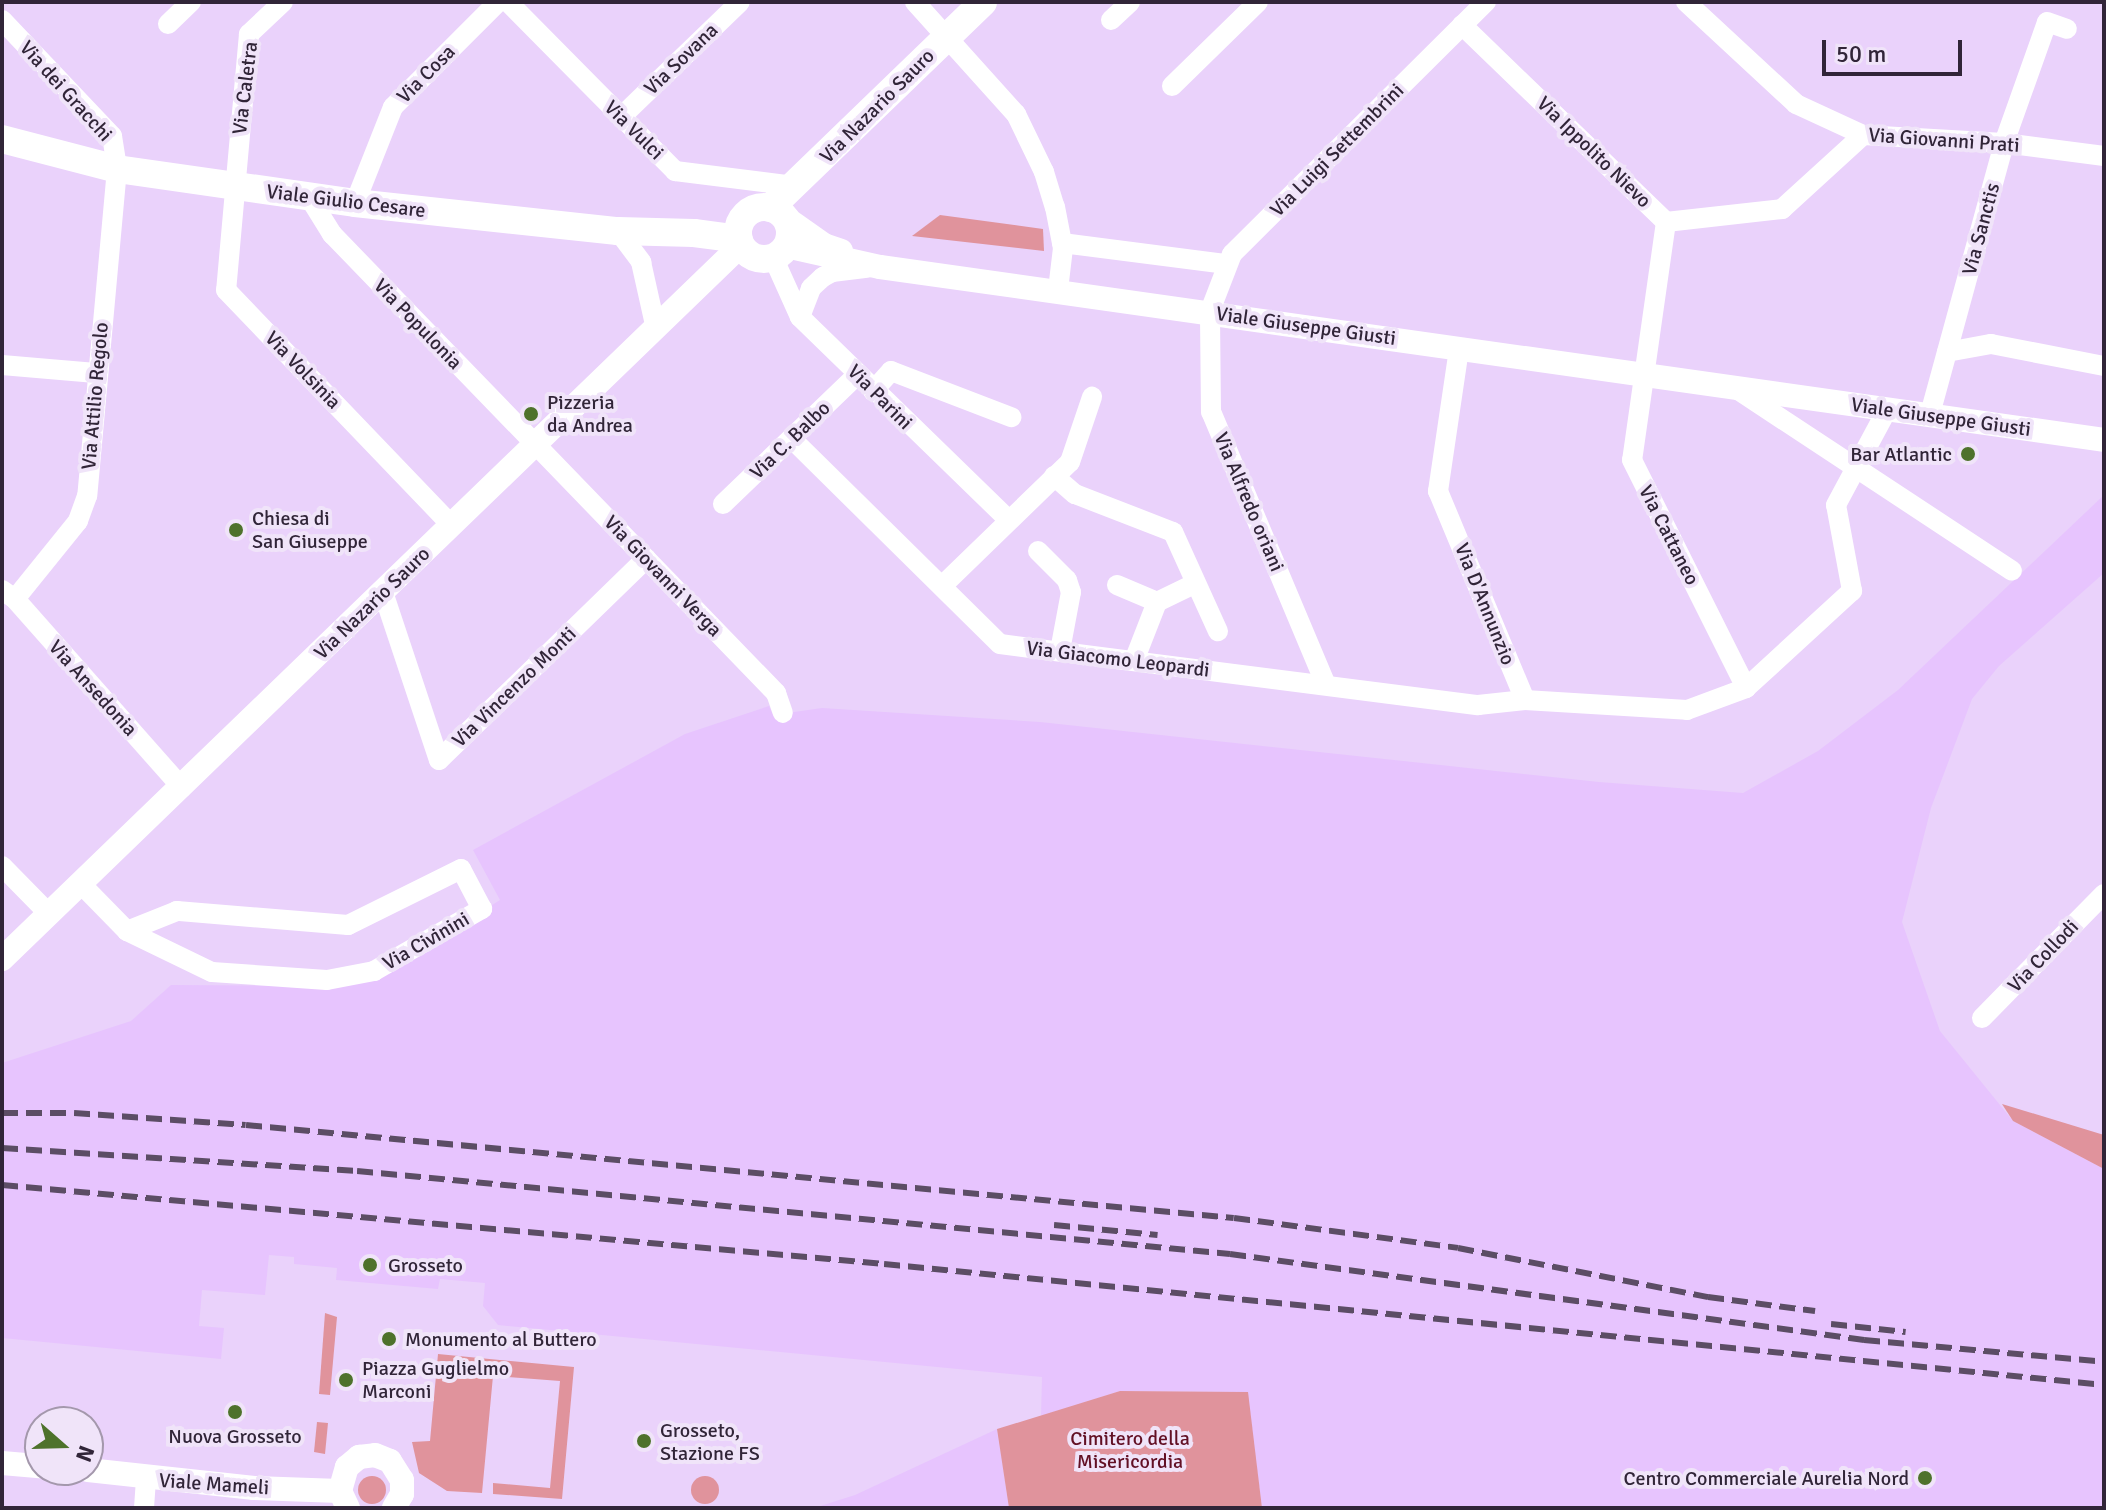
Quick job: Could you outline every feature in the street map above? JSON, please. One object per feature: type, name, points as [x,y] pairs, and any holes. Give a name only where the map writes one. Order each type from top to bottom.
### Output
[{"type":"main road","name":"Via Nazario Sauro","points":[[768,211],[983,2]]},
{"type":"main road","name":"Viale Giulio Cesare","points":[[2,139],[117,169],[236,187],[618,231],[694,233],[740,242]]},
{"type":"main road","name":"Viale Giulio Cesare","points":[[694,233],[709,223],[768,211]]},
{"type":"main road","points":[[740,242],[742,219],[768,211],[789,230],[780,252]]},
{"type":"main road","name":"Viale Giuseppe Giusti","points":[[740,242],[754,257],[780,252]]},
{"type":"street","points":[[168,24],[191,2]]},
{"type":"street","name":"Via Caletra","points":[[236,187],[249,34],[283,2]]},
{"type":"street","name":"Via Cosa","points":[[355,203],[393,107],[498,2]]},
{"type":"street","name":"Via Vulci","points":[[508,2],[675,171],[796,186]]},
{"type":"street","name":"Via Sovana","points":[[621,117],[740,2]]},
{"type":"street","points":[[915,2],[1016,114],[1044,172],[1055,207],[1062,243],[1058,290]]},
{"type":"street","points":[[1111,20],[1130,2]]},
{"type":"street","points":[[1172,86],[1258,2]]},
{"type":"street","name":"Via Luigi Settembrini","points":[[1210,311],[1232,254],[1486,2]]},
{"type":"street","name":"Via Giovanni Prati","points":[[1686,2],[1796,104],[1863,135],[2004,143],[2104,156]]},
{"type":"street","name":"Via dei Gracchi","points":[[2,20],[112,136],[117,169]]},
{"type":"street","name":"Via Sanctis","points":[[1930,414],[2004,143],[2047,22],[2067,29]]},
{"type":"street","name":"Via Ippolito Nievo","points":[[1462,25],[1666,222],[1782,209],[1863,135]]},
{"type":"street","name":"Via Attilio Regolo","points":[[8,595],[78,521],[87,496],[117,169]]},
{"type":"street","name":"Via Volsinia","points":[[236,187],[226,290],[452,526]]},
{"type":"street","name":"Via Populonia","points":[[309,197],[332,234],[535,445]]},
{"type":"street","name":"Viale Giuseppe Giusti","points":[[768,211],[824,245],[880,267]]},
{"type":"street","name":"Via Cattaneo","points":[[1666,222],[1632,460],[1746,688]]},
{"type":"street","points":[[618,231],[641,262],[656,329]]},
{"type":"street","name":"Via Nazario Sauro","points":[[2,959],[656,329],[740,242]]},
{"type":"street","points":[[1062,243],[1227,264]]},
{"type":"street","name":"Viale Giuseppe Giusti","points":[[780,252],[1210,311],[1459,349],[1643,372],[2104,440]]},
{"type":"street","name":"Via Parini","points":[[780,252],[800,317],[1009,520]]},
{"type":"street","points":[[800,317],[811,288],[823,277],[832,272],[880,267]]},
{"type":"street","name":"Via Alfredo oriani","points":[[1210,311],[1211,412],[1326,685]]},
{"type":"street","points":[[1947,352],[1991,344],[2104,366]]},
{"type":"street","name":"Via D'Annunzio","points":[[1459,349],[1438,491],[1525,700]]},
{"type":"street","points":[[2,365],[96,373]]},
{"type":"street","points":[[873,391],[891,371],[1011,417]]},
{"type":"street","name":"Via C. Balbo","points":[[723,504],[857,375]]},
{"type":"street","name":"Viale Giuseppe Giusti","points":[[1731,386],[1857,466],[2012,571]]},
{"type":"street","points":[[942,586],[1070,462],[1092,397]]},
{"type":"street","points":[[1525,700],[1687,710],[1746,688],[1852,591],[1836,505],[1887,410]]},
{"type":"street","name":"Via Giacomo Leopardi","points":[[792,439],[1000,644],[1478,705],[1525,700]]},
{"type":"street","name":"Via Giovanni Verga","points":[[535,445],[776,693],[783,713]]},
{"type":"street","points":[[1054,476],[1075,494],[1173,532],[1218,631]]},
{"type":"street","points":[[1038,551],[1067,580],[1071,592],[1060,651]]},
{"type":"street","name":"Via Vincenzo Monti","points":[[383,592],[439,760],[646,559]]},
{"type":"street","points":[[1134,661],[1157,602],[1196,583]]},
{"type":"street","points":[[1117,585],[1157,602]]},
{"type":"street","name":"Via Ansedonia","points":[[8,595],[182,788]]},
{"type":"street","points":[[2,866],[49,914]]},
{"type":"street","name":"Via Civinini","points":[[82,885],[127,931],[212,972],[327,980],[374,971],[482,909],[461,869],[348,925],[177,911],[127,931]]},
{"type":"street","name":"Via Collodi","points":[[1982,1018],[2104,894]]},
{"type":"street","name":"Viale Mameli","points":[[104,1472],[344,1500],[341,1478],[352,1461],[367,1455],[383,1457],[396,1467],[402,1480],[402,1494],[394,1508]]},
{"type":"street","points":[[2,1463],[24,1465]]},
{"type":"street","points":[[144,1508],[146,1479]]},
{"type":"shaded area","points":[[2104,495],[2104,573],[1999,666],[1972,699],[1931,808],[1902,922],[1940,1031],[2013,1121],[2104,1169],[2104,1508],[1262,1508],[1247,1392],[1120,1391],[1041,1416],[1042,1377],[498,1325],[483,1306],[485,1283],[440,1279],[438,1289],[336,1280],[337,1268],[294,1264],[294,1257],[269,1255],[265,1295],[202,1290],[199,1326],[224,1328],[221,1359],[2,1338],[2,1063],[131,1021],[171,985],[313,986],[398,964],[500,900],[473,850],[685,734],[769,706],[773,715],[822,708],[1040,722],[1599,782],[1743,793],[1818,751],[1898,690]]},
{"type":"shaded area","points":[[997,1429],[1009,1508],[814,1508],[855,1495]]},
{"type":"green space","points":[[940,215],[1043,229],[1044,251],[912,236]]},
{"type":"green space","points":[[2002,1104],[2104,1135],[2104,1169],[2013,1121]]},
{"type":"green space","points":[[325,1313],[337,1317],[330,1395],[319,1394]]},
{"type":"green space","points":[[438,1354],[574,1367],[562,1499],[493,1494],[493,1483],[550,1488],[560,1381],[493,1376],[482,1493],[447,1491],[419,1473],[412,1442],[430,1441]]},
{"type":"green space","name":"Cimitero della Misericordia","points":[[1120,1391],[1248,1392],[1262,1508],[1009,1508],[997,1429]]},
{"type":"green space","points":[[317,1422],[328,1423],[325,1454],[314,1452]]},
{"type":"green space","points":[[372,1476],[382,1480],[386,1490],[382,1500],[372,1504],[362,1500],[358,1490],[362,1480]]},
{"type":"green space","points":[[705,1476],[715,1480],[719,1490],[715,1500],[705,1504],[695,1500],[691,1490],[695,1480]]},
{"type":"railway","points":[[2,1113],[74,1113],[246,1125],[1234,1218],[1458,1248],[1708,1297],[1815,1311]]},
{"type":"railway","points":[[2,1148],[357,1171],[1230,1254],[1864,1340],[2104,1362]]},
{"type":"railway","points":[[2,1185],[884,1264],[2104,1385]]},
{"type":"railway","points":[[1054,1225],[1158,1235]]},
{"type":"railway","points":[[1831,1324],[1906,1332]]},
{"type":"place","name":"Pizzeria da Andrea","points":[[531,414]]},
{"type":"place","name":"Bar Atlantic","points":[[1968,454]]},
{"type":"place","name":"Chiesa di San Giuseppe","points":[[236,530]]},
{"type":"place","name":"Grosseto","points":[[370,1265]]},
{"type":"place","name":"Monumento al Buttero","points":[[389,1339]]},
{"type":"place","name":"Piazza Guglielmo Marconi","points":[[346,1380]]},
{"type":"place","name":"Nuova Grosseto","points":[[235,1412]]},
{"type":"place","name":"Grosseto, Stazione FS","points":[[644,1441]]},
{"type":"place","name":"Centro Commerciale Aurelia Nord","points":[[1925,1478]]}]
